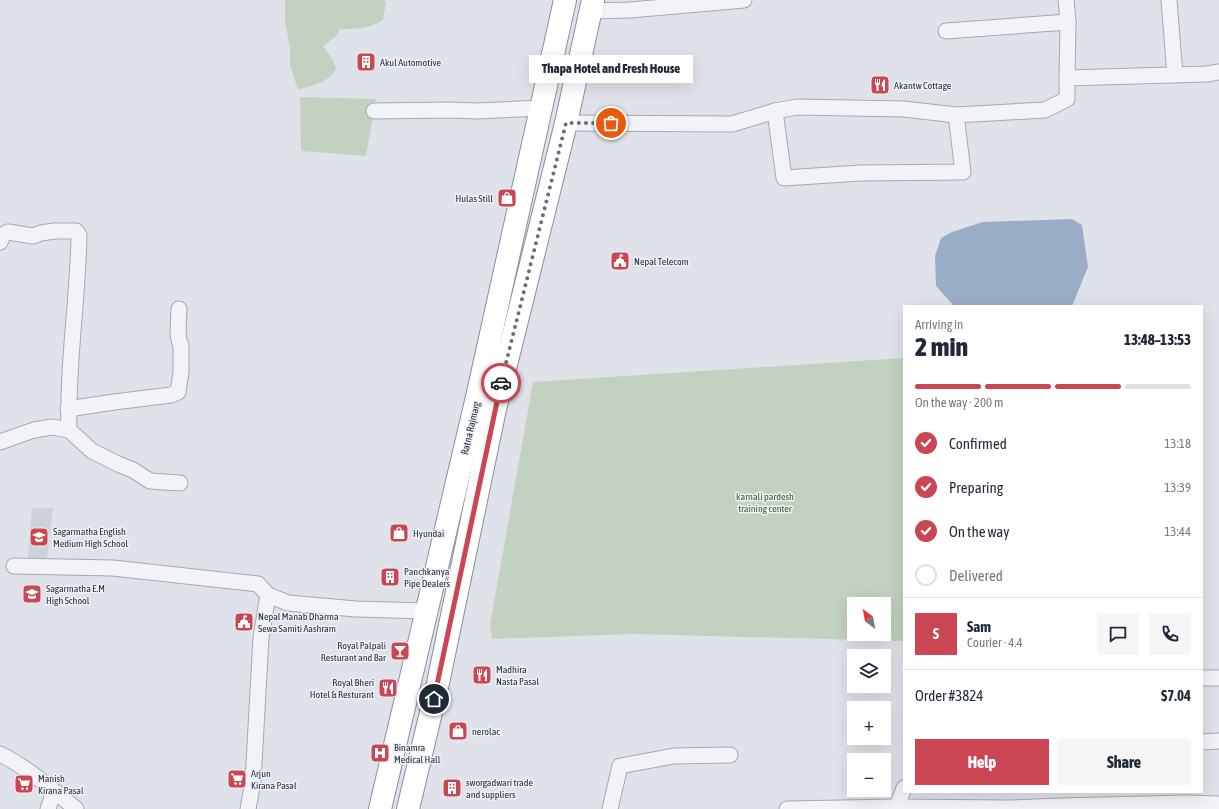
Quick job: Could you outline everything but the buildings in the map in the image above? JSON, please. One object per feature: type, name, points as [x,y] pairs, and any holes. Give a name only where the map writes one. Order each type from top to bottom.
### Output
[{"type":"highway","name":"Ratna Rajmarg","points":[[380,809],[477,397],[565,0]]},
{"type":"highway","name":"Ratna Rajmarg","points":[[408,809],[438,683],[495,409],[566,123],[592,6]]},
{"type":"street","points":[[592,6],[630,10],[744,0]]},
{"type":"street","points":[[566,123],[732,124],[775,111],[797,107],[904,109],[956,115],[1045,110],[1067,99],[1068,22],[1066,0]]},
{"type":"street","points":[[1169,0],[1175,75]]},
{"type":"street","points":[[946,31],[1068,22]]},
{"type":"street","points":[[1067,78],[1207,74],[1219,72]]},
{"type":"street","points":[[374,112],[450,110],[484,111],[541,108]]},
{"type":"street","points":[[775,111],[784,178],[861,172],[963,172],[956,115]]},
{"type":"street","points":[[0,242],[3,235],[8,232],[33,236],[54,231],[76,231],[79,235],[68,409],[69,430]]},
{"type":"street","points":[[68,409],[171,395],[178,392],[181,372],[181,345],[179,342],[178,321],[179,309]]},
{"type":"street","points":[[0,442],[34,430],[52,428],[69,430],[92,451],[133,470],[150,481],[180,483]]},
{"type":"street","points":[[14,566],[113,568],[258,584],[268,595],[288,604],[356,609],[426,611]]},
{"type":"street","points":[[248,809],[253,781],[261,638],[268,595]]},
{"type":"street","points":[[1203,678],[1219,678]]},
{"type":"street","points":[[1203,742],[1219,740]]},
{"type":"street","points":[[0,754],[14,761],[76,809]]},
{"type":"street","points":[[610,809],[620,766],[674,756],[730,755]]},
{"type":"street","points":[[48,809],[54,791]]},
{"type":"street","points":[[897,807],[903,791]]},
{"type":"street","points":[[787,809],[897,807],[1010,808],[1138,798],[1187,803],[1219,804]]},
{"type":"shaded area","name":"Sagarmatha English Medium High School","points":[[32,508],[53,508],[46,567],[27,566]]},
{"type":"green space","points":[[285,0],[384,0],[386,3],[383,20],[378,23],[362,28],[340,29],[336,36],[323,46],[333,60],[336,69],[333,74],[315,85],[298,90],[290,65],[290,48],[285,21]]},
{"type":"green space","points":[[300,97],[376,99],[366,156],[301,151]]},
{"type":"green space","name":"karnali pardesh training center","points":[[903,358],[903,641],[891,641],[891,597],[847,597],[847,640],[633,634],[492,639],[490,625],[533,382]]},
{"type":"water","points":[[1072,219],[1082,225],[1088,267],[1072,305],[953,305],[936,286],[935,256],[941,238],[952,232],[983,222]]},
{"type":"way so far","points":[[501,383],[566,123],[611,123]]},
{"type":"place","name":"Akul Automotive","points":[[366,62]]},
{"type":"place","name":"Akantw Cottage","points":[[880,85]]},
{"type":"place","name":"Thapa Hotel and Fresh House","points":[[611,123]]},
{"type":"place","name":"Hulas Still","points":[[507,198]]},
{"type":"place","name":"Nepal Telecom","points":[[620,261]]},
{"type":"place","name":"Hyundai","points":[[399,533]]},
{"type":"place","name":"Sagarmatha English Medium High School","points":[[39,537]]},
{"type":"place","name":"Panchkanya Pipe Dealers","points":[[390,577]]},
{"type":"place","name":"Sagarmatha E.M High School","points":[[32,594]]},
{"type":"place","name":"Nepal Manab Dharma Sewa Samiti Aashram","points":[[244,622]]},
{"type":"place","name":"Royal Palpali Resturant and Bar","points":[[400,651]]},
{"type":"place","name":"Madhira Nasta Pasal","points":[[482,675]]},
{"type":"place","name":"Royal Bheri Hotel & Resturant","points":[[388,688]]},
{"type":"place","name":"nerolac","points":[[458,731]]},
{"type":"place","name":"Binamra Medical Hall","points":[[380,753]]},
{"type":"place","name":"Arjun Kirana Pasal","points":[[237,779]]},
{"type":"place","name":"Manish Kirana Pasal","points":[[24,784]]},
{"type":"place","name":"sworgadwari trade and suppliers","points":[[452,788]]},
{"type":"route","points":[[434,699],[501,383]]}]
